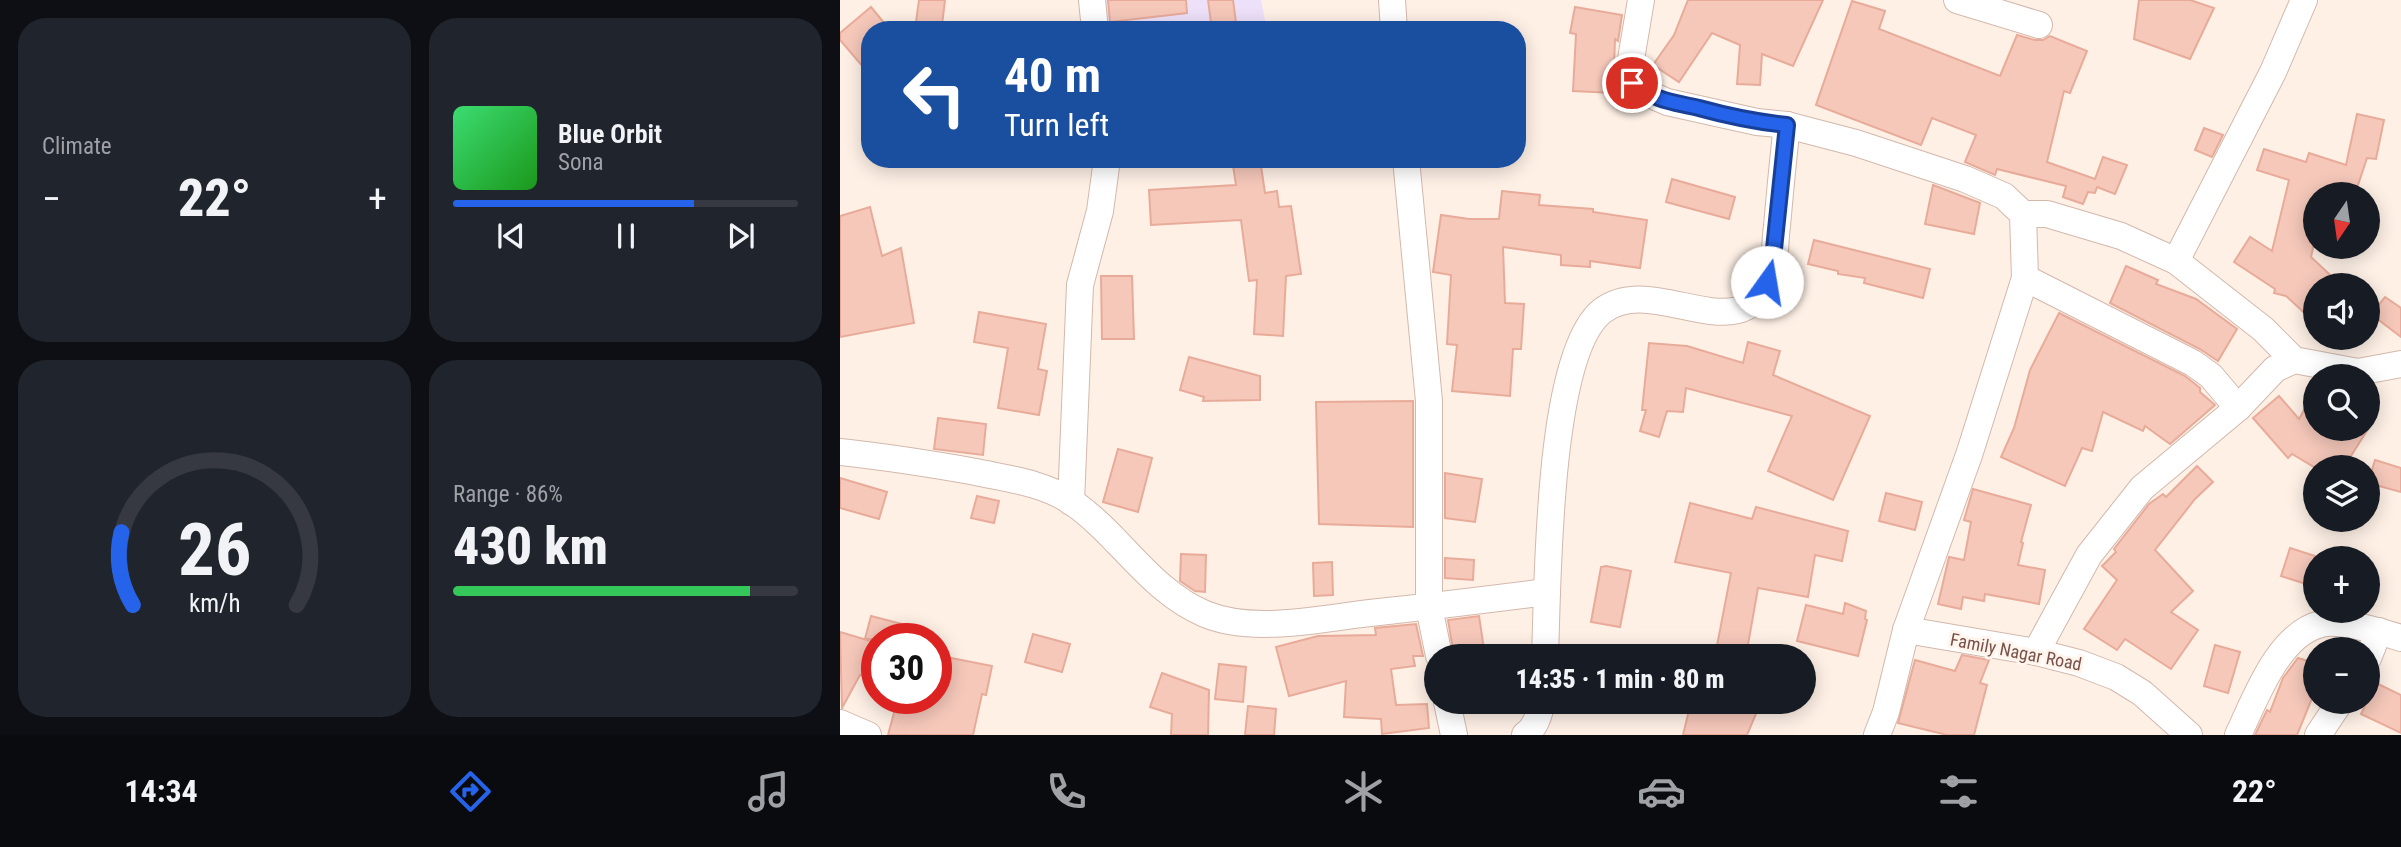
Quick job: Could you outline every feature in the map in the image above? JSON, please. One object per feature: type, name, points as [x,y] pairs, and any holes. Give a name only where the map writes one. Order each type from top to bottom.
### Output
[{"type":"street","points":[[1092,0],[1094,21]]},
{"type":"street","points":[[1392,0],[1393,21]]},
{"type":"street","points":[[1641,0],[1630,65],[1632,83],[1647,93],[1667,102],[1757,122],[1787,125],[1856,143],[1965,179],[2004,195],[2024,214],[2047,214],[2121,236],[2176,261],[2263,330],[2294,360],[2358,372],[2401,364]]},
{"type":"street","points":[[1957,0],[2039,25]]},
{"type":"street","points":[[2176,261],[2273,72],[2304,0]]},
{"type":"street","points":[[1545,644],[1553,477],[1563,408],[1578,346],[1601,311],[1615,303],[1642,300],[1722,312],[1735,311],[1750,305],[1761,294],[1772,268],[1787,125]]},
{"type":"street","points":[[1071,502],[1080,285],[1100,211],[1106,168]]},
{"type":"street","points":[[1407,168],[1429,401],[1429,607],[1437,644]]},
{"type":"street","points":[[1877,735],[1886,712],[1906,630],[1969,455],[2025,278],[2024,214]]},
{"type":"street","points":[[2025,278],[2193,363],[2211,376],[2238,408]]},
{"type":"street","points":[[2036,652],[2089,555],[2142,488],[2238,408],[2275,369],[2294,360]]},
{"type":"street","points":[[840,452],[915,461],[1023,482],[1049,490],[1071,502],[1118,541],[1144,571],[1174,597],[1206,614],[1243,623],[1279,623],[1547,592]]},
{"type":"street","points":[[2238,735],[2270,669],[2287,645],[2305,631],[2321,624],[2349,625],[2390,635]]},
{"type":"street","name":"Family Nagar Road","points":[[1906,630],[2036,652],[2079,663],[2116,677],[2142,693],[2189,735]]},
{"type":"street","points":[[1450,714],[1454,735]]},
{"type":"street","points":[[1525,735],[1540,714]]},
{"type":"street","points":[[2318,735],[2332,714]]},
{"type":"street","points":[[840,723],[868,735]]},
{"type":"shaded area","points":[[1096,0],[1261,0],[1265,21],[1099,21]]},
{"type":"building","points":[[919,0],[945,0],[942,21],[916,21]]},
{"type":"building","points":[[1108,0],[1186,0],[1187,13],[1110,21]]},
{"type":"building","points":[[1208,0],[1233,0],[1236,21],[1211,21]]},
{"type":"building","points":[[1688,0],[1823,0],[1793,66],[1762,54],[1760,85],[1737,84],[1740,45],[1712,33],[1679,82],[1653,65],[1674,35]]},
{"type":"building","points":[[2139,0],[2190,0],[2214,8],[2190,59],[2134,39]]},
{"type":"building","points":[[1852,1],[1885,11],[1879,29],[2000,76],[2017,35],[2035,40],[2050,36],[2087,51],[2070,93],[2064,91],[2047,162],[2095,179],[2103,157],[2127,165],[2115,194],[2097,187],[2095,193],[2088,192],[2083,204],[2063,197],[2066,186],[1997,169],[1995,175],[1965,162],[1976,135],[1932,118],[1921,145],[1816,105]]},
{"type":"building","points":[[871,7],[883,21],[861,21],[861,64],[840,40],[840,33]]},
{"type":"building","points":[[1575,7],[1622,15],[1618,41],[1615,39],[1613,93],[1573,91],[1576,34],[1570,33]]},
{"type":"building","points":[[2357,114],[2384,120],[2376,159],[2367,158],[2359,182],[2303,182],[2303,259],[2313,259],[2328,273],[2303,273],[2303,312],[2286,296],[2274,293],[2275,289],[2234,262],[2250,237],[2272,251],[2289,180],[2257,170],[2264,149],[2306,162],[2309,153],[2346,165]]},
{"type":"building","points":[[2204,128],[2223,135],[2212,157],[2195,150]]},
{"type":"building","points":[[1233,168],[1261,168],[1265,193],[1277,191],[1279,207],[1291,206],[1301,274],[1286,276],[1283,336],[1254,334],[1257,280],[1249,281],[1241,220],[1151,225],[1149,190],[1236,185]]},
{"type":"building","points":[[1672,179],[1735,197],[1729,219],[1666,202]]},
{"type":"building","points":[[1933,185],[1980,203],[1974,234],[1925,224]]},
{"type":"building","points":[[1502,191],[1540,195],[1539,205],[1593,209],[1593,212],[1647,220],[1640,268],[1590,261],[1590,267],[1561,265],[1561,255],[1503,247],[1505,303],[1524,304],[1521,349],[1513,349],[1510,396],[1452,391],[1457,345],[1447,344],[1451,275],[1433,272],[1441,215],[1499,219]]},
{"type":"building","points":[[870,207],[882,256],[901,248],[914,323],[840,337],[840,216]]},
{"type":"building","points":[[1814,240],[1930,269],[1923,298],[1864,283],[1865,278],[1838,274],[1838,271],[1808,264]]},
{"type":"building","points":[[2126,266],[2158,280],[2156,284],[2196,299],[2237,329],[2218,361],[2110,303]]},
{"type":"building","points":[[1101,276],[1132,276],[1134,339],[1102,339]]},
{"type":"building","points":[[2385,297],[2401,308],[2401,337],[2380,321],[2380,303]]},
{"type":"building","points":[[979,312],[1046,324],[1038,369],[1047,371],[1039,415],[998,408],[1008,348],[974,342]]},
{"type":"building","points":[[2059,313],[2185,376],[2215,405],[2170,444],[2145,426],[2143,431],[2103,412],[2092,451],[2082,448],[2065,486],[2001,457],[2014,428],[2030,370]]},
{"type":"building","points":[[1748,342],[1780,351],[1773,375],[1870,416],[1833,500],[1768,471],[1792,416],[1686,388],[1683,412],[1667,411],[1659,437],[1640,431],[1646,410],[1642,410],[1649,343],[1687,346],[1743,363]]},
{"type":"building","points":[[1189,357],[1260,376],[1260,400],[1203,401],[1204,397],[1180,390]]},
{"type":"building","points":[[2279,396],[2299,419],[2303,412],[2303,441],[2360,441],[2352,455],[2303,455],[2303,460],[2292,454],[2288,458],[2253,418]]},
{"type":"building","points":[[1413,401],[1413,527],[1319,524],[1316,402]]},
{"type":"building","points":[[938,418],[986,424],[983,455],[934,449]]},
{"type":"building","points":[[1118,449],[1152,458],[1138,512],[1103,502]]},
{"type":"building","points":[[2380,462],[2401,468],[2401,492],[2380,486]]},
{"type":"building","points":[[2197,466],[2213,482],[2195,499],[2155,550],[2193,591],[2171,612],[2198,630],[2171,669],[2125,639],[2117,650],[2084,629],[2117,580],[2102,566],[2116,552],[2114,549],[2149,504],[2163,494],[2166,497]]},
{"type":"building","points":[[1445,473],[1482,479],[1475,522],[1445,518]]},
{"type":"building","points":[[840,478],[887,492],[879,519],[840,508]]},
{"type":"building","points":[[1973,489],[2031,505],[2018,565],[2045,570],[2039,604],[1985,594],[1984,601],[1963,597],[1961,609],[1938,604],[1949,557],[1964,560],[1971,522],[1964,520]]},
{"type":"building","points":[[1886,493],[1922,502],[1915,530],[1879,521]]},
{"type":"building","points":[[977,496],[999,501],[994,523],[971,518]]},
{"type":"building","points":[[1690,503],[1752,519],[1756,507],[1848,531],[1842,561],[1815,555],[1808,597],[1758,588],[1748,644],[1717,644],[1731,573],[1675,562]]},
{"type":"building","points":[[2290,548],[2303,552],[2303,583],[2281,576]]},
{"type":"building","points":[[1181,554],[1206,555],[1205,592],[1195,591],[1180,581]]},
{"type":"building","points":[[1445,558],[1474,560],[1473,580],[1445,578]]},
{"type":"building","points":[[1332,562],[1333,595],[1314,596],[1313,563]]},
{"type":"building","points":[[1601,567],[1631,571],[1620,627],[1591,622]]},
{"type":"building","points":[[1845,603],[1866,611],[1867,620],[1858,656],[1797,641],[1806,605],[1843,614]]},
{"type":"building","points":[[871,616],[898,623],[869,623]]},
{"type":"building","points":[[1479,616],[1483,644],[1452,644],[1448,620]]},
{"type":"building","points":[[1416,624],[1423,656],[1413,656],[1415,666],[1391,669],[1396,705],[1424,704],[1429,728],[1382,734],[1381,719],[1344,717],[1346,681],[1289,696],[1276,647],[1318,636],[1376,635],[1375,628]]},
{"type":"building","points":[[840,632],[861,638],[861,675],[842,708]]},
{"type":"building","points":[[1033,634],[1070,644],[1062,672],[1025,662]]},
{"type":"building","points":[[2215,645],[2240,652],[2228,693],[2204,686]]},
{"type":"building","points":[[1962,655],[1989,660],[1980,683],[1987,685],[1974,735],[1947,735],[1898,723],[1915,660],[1955,671]]},
{"type":"building","points":[[952,658],[992,666],[986,695],[982,694],[973,735],[888,735],[894,714],[952,714]]},
{"type":"building","points":[[2298,658],[2303,659],[2303,714],[2306,714],[2297,735],[2255,735],[2267,710],[2270,712],[2283,678]]},
{"type":"building","points":[[1219,664],[1246,667],[1243,702],[1215,699]]},
{"type":"building","points":[[1162,673],[1209,690],[1208,735],[1171,735],[1172,714],[1150,707]]},
{"type":"building","points":[[2380,685],[2401,695],[2401,733],[2361,714],[2380,714]]},
{"type":"building","points":[[1248,706],[1276,709],[1274,735],[1245,735]]},
{"type":"building","points":[[1688,714],[1756,714],[1747,735],[1683,735]]},
{"type":"route","points":[[1632,83],[1667,102],[1757,122],[1787,125],[1772,268],[1767,282]]}]
